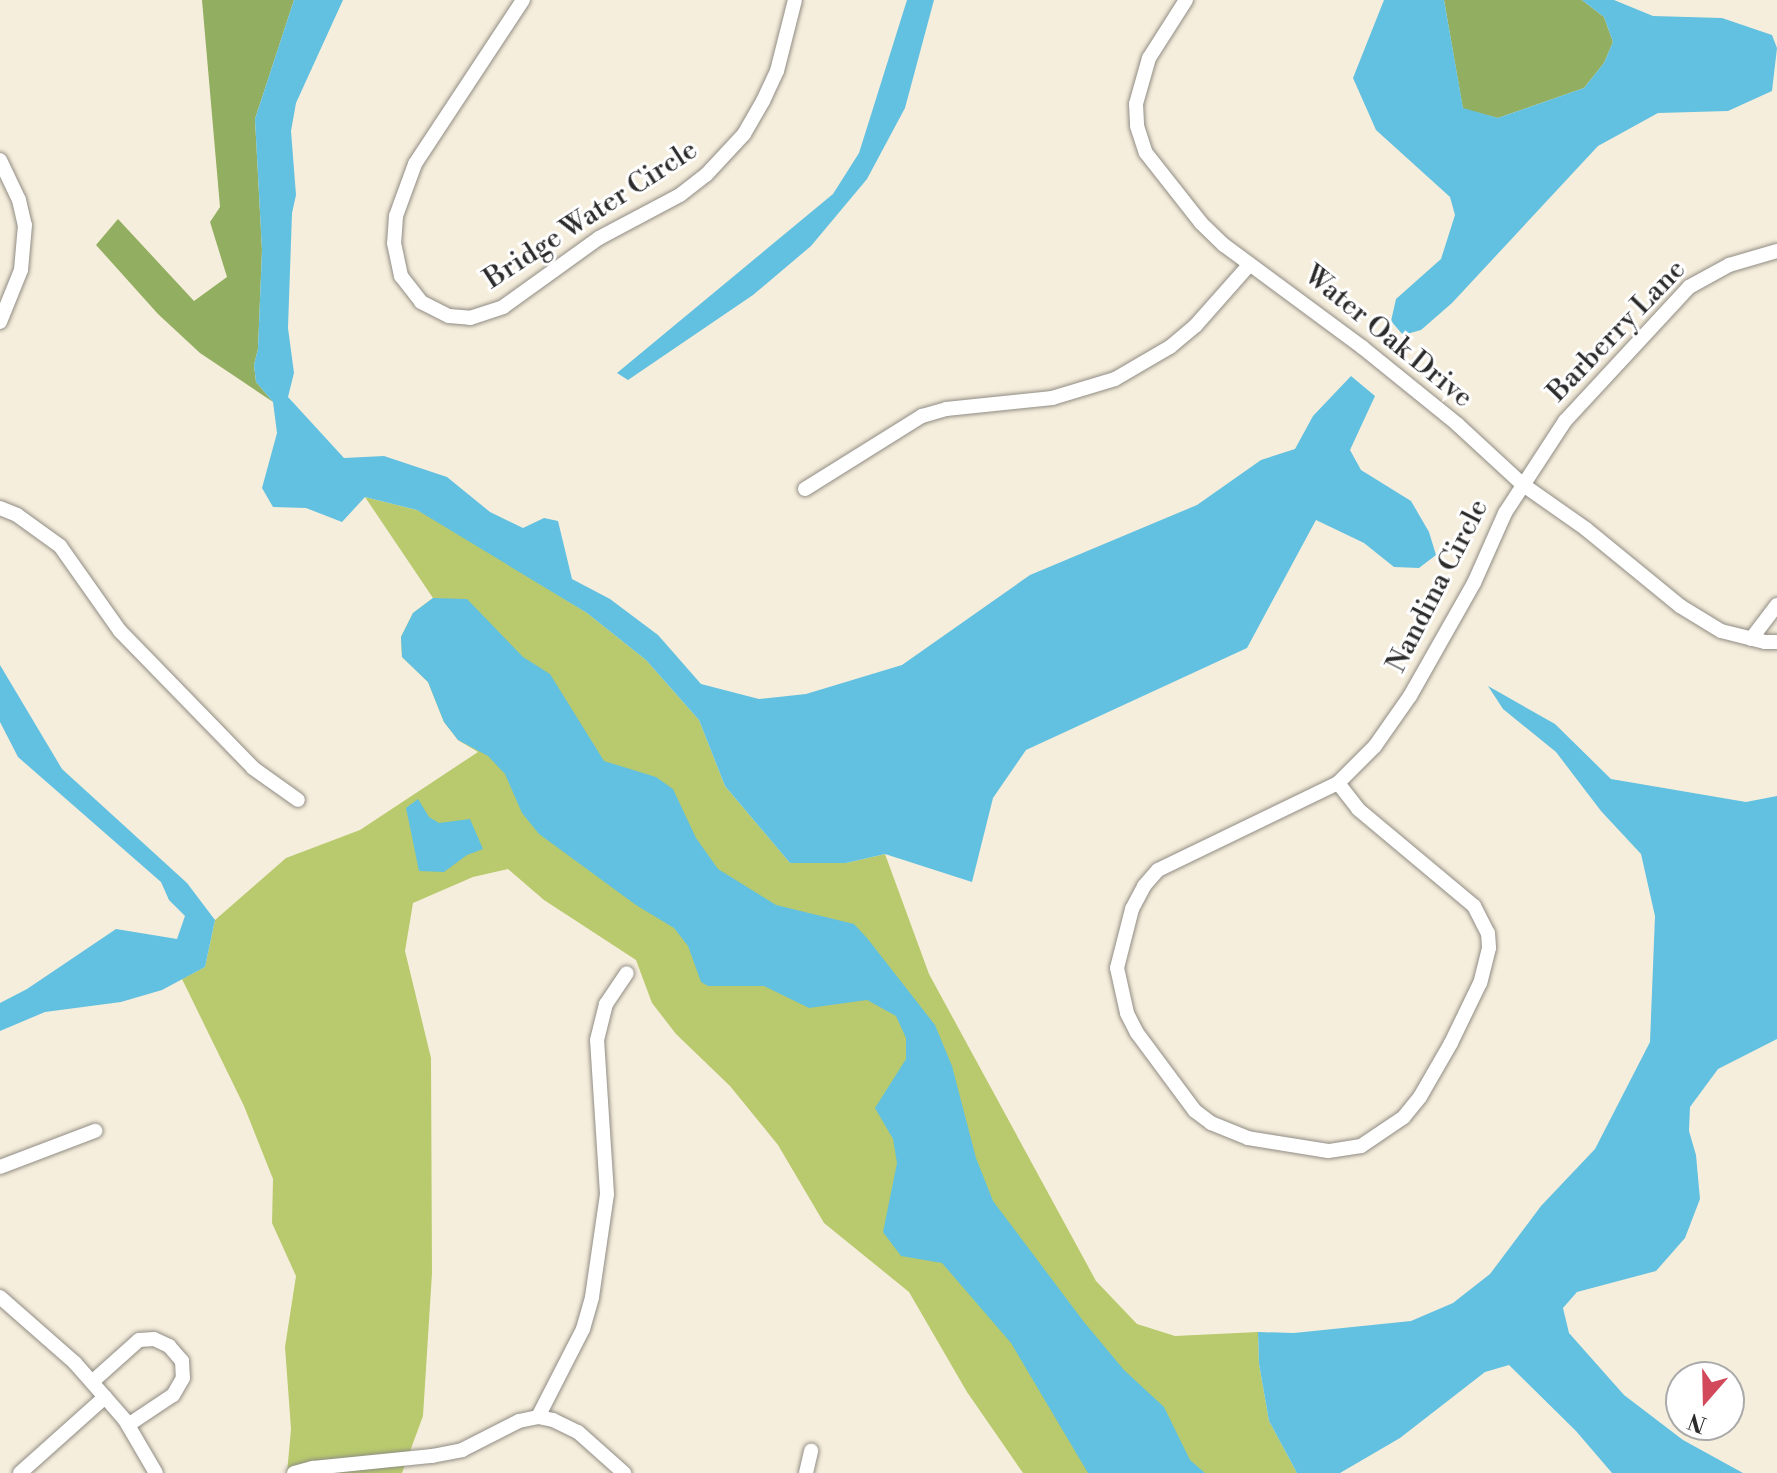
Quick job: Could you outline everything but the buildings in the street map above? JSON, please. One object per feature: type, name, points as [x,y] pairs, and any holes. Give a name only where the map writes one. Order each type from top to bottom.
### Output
[{"type":"street","name":"Bridge Water Circle","points":[[523,0],[415,164],[396,216],[394,243],[401,276],[421,302],[449,316],[484,315],[503,307],[599,238],[680,195],[706,175],[744,134],[763,101],[777,71],[795,0]]},
{"type":"street","name":"Water Oak Drive","points":[[1186,0],[1149,58],[1136,104],[1137,126],[1146,153],[1187,207],[1224,245],[1362,347],[1457,424],[1522,484],[1586,529],[1680,606],[1721,631],[1777,642]]},
{"type":"street","points":[[0,160],[19,200],[25,225],[21,270],[0,322]]},
{"type":"street","name":"Barberry Lane","points":[[1522,484],[1565,421],[1689,287],[1729,265],[1777,251]]},
{"type":"street","points":[[805,489],[922,416],[946,409],[1052,398],[1115,379],[1170,347],[1196,325],[1250,264]]},
{"type":"street","name":"Nandina Circle","points":[[1338,783],[1358,809],[1474,906],[1488,933],[1489,948],[1480,983],[1420,1097],[1404,1117],[1384,1134],[1361,1146],[1328,1151],[1248,1138],[1211,1123],[1195,1111],[1137,1033],[1123,1002],[1117,968],[1122,938],[1144,886],[1158,870],[1338,783],[1375,746],[1410,696],[1453,624],[1522,484]]},
{"type":"street","points":[[0,508],[17,515],[60,546],[120,631],[253,768],[298,800]]},
{"type":"street","points":[[1751,639],[1777,605]]},
{"type":"street","points":[[538,1417],[583,1329],[592,1297],[607,1194],[597,1040],[606,1004],[627,973]]},
{"type":"street","points":[[0,1167],[95,1131]]},
{"type":"street","points":[[0,1297],[92,1382],[128,1425],[156,1473]]},
{"type":"street","points":[[92,1382],[139,1340],[154,1339],[176,1353],[182,1361],[183,1378],[173,1395],[128,1425]]},
{"type":"street","points":[[20,1473],[105,1397]]},
{"type":"street","points":[[294,1473],[462,1450],[519,1421],[538,1417],[553,1420],[578,1432],[624,1473]]},
{"type":"street","points":[[806,1473],[811,1451]]},
{"type":"green space","points":[[202,0],[294,0],[255,119],[262,250],[258,349],[254,365],[256,382],[273,402],[200,353],[158,314],[96,245],[118,219],[194,301],[227,277],[210,222],[220,207]]},
{"type":"green space","points":[[1444,0],[1582,0],[1604,17],[1613,42],[1604,63],[1584,88],[1498,118],[1463,109]]},
{"type":"green space","points":[[365,497],[417,510],[452,529],[587,613],[646,660],[699,720],[725,786],[790,863],[846,863],[885,854],[929,974],[1096,1281],[1137,1324],[1175,1336],[1258,1332],[1259,1364],[1269,1421],[1297,1473],[1023,1473],[967,1392],[909,1292],[824,1223],[778,1145],[730,1086],[676,1034],[652,1003],[636,960],[544,900],[508,869],[473,877],[413,903],[405,951],[431,1058],[432,1273],[423,1416],[402,1473],[287,1473],[291,1429],[285,1347],[296,1276],[272,1223],[273,1179],[244,1106],[182,979],[205,967],[215,920],[286,858],[360,830],[478,752],[458,740],[444,722],[428,682],[402,657],[401,637],[413,613],[433,598]]},
{"type":"water","points":[[294,0],[343,0],[296,103],[291,131],[296,195],[292,213],[288,328],[294,373],[288,397],[344,458],[384,456],[447,477],[490,512],[523,528],[544,518],[558,521],[572,579],[610,599],[658,635],[701,684],[759,699],[806,694],[902,665],[1030,575],[1197,505],[1261,460],[1295,449],[1313,416],[1351,376],[1375,396],[1350,450],[1361,470],[1411,501],[1429,532],[1436,555],[1419,568],[1394,567],[1364,543],[1316,520],[1247,648],[1026,750],[993,798],[972,882],[885,854],[846,863],[790,863],[725,786],[699,720],[646,660],[587,613],[417,510],[365,497],[342,522],[306,508],[273,507],[262,488],[277,433],[273,402],[256,382],[254,365],[258,349],[262,250],[255,119]]},
{"type":"water","points":[[907,0],[934,0],[905,108],[867,179],[811,246],[753,295],[628,380],[617,373],[833,194],[859,153]]},
{"type":"water","points":[[1384,0],[1444,0],[1463,108],[1498,118],[1584,88],[1604,63],[1613,42],[1604,17],[1582,0],[1614,0],[1653,16],[1722,18],[1772,35],[1777,48],[1772,91],[1728,111],[1658,113],[1598,146],[1452,303],[1421,330],[1403,335],[1391,321],[1396,299],[1441,259],[1455,215],[1450,197],[1376,130],[1353,78]]},
{"type":"water","points":[[433,598],[467,599],[523,657],[550,674],[604,761],[656,777],[673,789],[696,838],[718,869],[776,905],[854,924],[867,938],[935,1025],[952,1066],[976,1158],[993,1201],[1084,1322],[1124,1370],[1164,1407],[1190,1460],[1205,1473],[1088,1473],[1011,1343],[942,1263],[901,1256],[883,1232],[897,1163],[893,1139],[875,1108],[906,1059],[906,1038],[896,1016],[867,1000],[809,1008],[764,986],[708,986],[701,982],[688,946],[674,928],[636,905],[539,834],[522,813],[505,774],[488,756],[458,740],[444,722],[428,682],[402,657],[401,637],[413,613]]},
{"type":"water","points":[[0,665],[62,769],[187,883],[215,920],[205,967],[162,990],[121,1002],[45,1012],[0,1031],[0,1003],[27,989],[116,929],[177,939],[185,916],[169,900],[161,882],[18,757],[0,722]]},
{"type":"water","points":[[1488,686],[1555,724],[1611,779],[1746,802],[1777,796],[1777,1039],[1718,1069],[1690,1107],[1689,1131],[1696,1155],[1700,1199],[1685,1238],[1656,1271],[1577,1292],[1563,1308],[1569,1333],[1624,1395],[1665,1426],[1665,1441],[1685,1441],[1743,1473],[1612,1473],[1576,1431],[1509,1365],[1485,1372],[1400,1438],[1340,1473],[1297,1473],[1269,1421],[1259,1364],[1258,1332],[1294,1333],[1411,1321],[1453,1303],[1490,1274],[1541,1206],[1595,1149],[1650,1042],[1655,916],[1641,854],[1601,811],[1556,752],[1503,709]]},
{"type":"water","points":[[418,799],[429,817],[439,823],[470,819],[483,849],[467,855],[444,872],[419,871],[406,808]]}]
